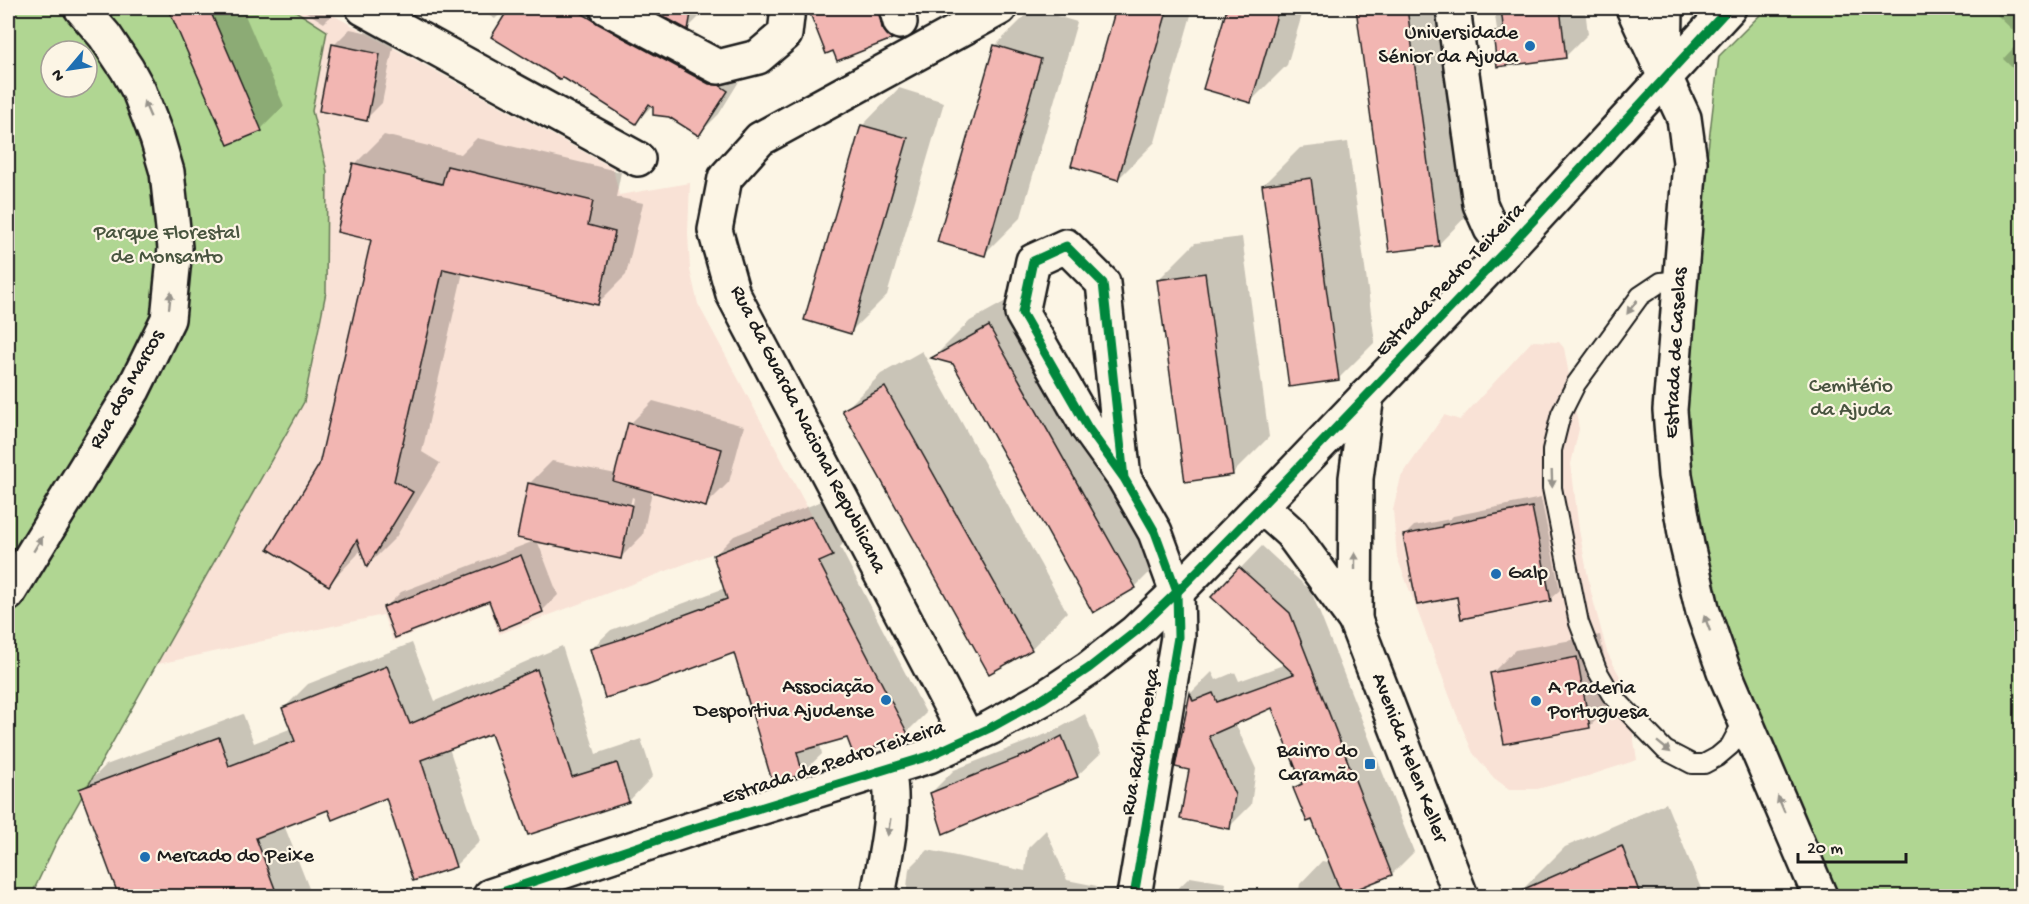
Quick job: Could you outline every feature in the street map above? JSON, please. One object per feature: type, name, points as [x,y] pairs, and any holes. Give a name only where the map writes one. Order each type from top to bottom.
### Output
[{"type":"street","name":"Rua dos Marcos","points":[[8,594],[133,390],[168,320],[175,248],[166,172],[157,138],[146,107],[127,69],[105,36],[81,8]]},
{"type":"street","points":[[363,8],[638,159]]},
{"type":"street","points":[[607,8],[718,67],[758,57],[785,34],[789,8]]},
{"type":"street","name":"Rua da Guarda Nacional Republicana","points":[[968,739],[733,294],[715,230],[725,178],[760,140],[1000,8]]},
{"type":"street","points":[[1453,8],[1480,204],[1491,229],[1506,250]]},
{"type":"street","name":"Estrada de Caselas","points":[[1633,8],[1684,118],[1690,162],[1670,410],[1675,475],[1687,545],[1703,612],[1724,671],[1820,897]]},
{"type":"street","points":[[1664,78],[1666,8]]},
{"type":"street","name":"Estrada Pedro Teixeira","points":[[1261,506],[1506,250],[1729,8]]},
{"type":"street","points":[[1124,478],[1103,283],[1066,246],[1033,261],[1022,313],[1088,428],[1124,478],[1155,532],[1177,592]]},
{"type":"street","name":"Avenida Helen Keller","points":[[1355,620],[1356,478],[1367,395]]},
{"type":"street","name":"Estrada de Pedro Teixeira","points":[[490,897],[688,831],[888,770],[968,739],[1044,698],[1089,668],[1135,632],[1261,506]]},
{"type":"street","name":"Avenida Helen Keller","points":[[1261,506],[1291,533],[1355,620],[1459,896]]},
{"type":"street","name":"Rua Raúl Proença","points":[[1134,897],[1178,637],[1177,592]]},
{"type":"street","points":[[878,897],[892,809],[893,790],[888,770]]},
{"type":"lane","points":[[1680,280],[1661,282],[1640,296],[1576,384],[1561,414],[1552,450],[1552,488],[1579,623],[1597,670],[1611,694],[1665,750],[1692,764],[1704,764],[1730,746],[1745,718]]},
{"type":"shaded area","points":[[159,8],[335,8],[331,14],[613,168],[619,195],[690,183],[688,233],[690,270],[698,304],[812,516],[499,634],[488,603],[393,641],[383,615],[80,681]]},
{"type":"shaded area","name":"Galp","points":[[1532,341],[1559,342],[1564,348],[1579,429],[1571,464],[1579,530],[1591,592],[1607,652],[1626,688],[1637,760],[1537,789],[1509,789],[1494,778],[1473,753],[1456,713],[1397,557],[1393,510],[1401,477],[1444,415],[1460,420]]},
{"type":"green space","name":"Parque Florestal de Monsanto","points":[[8,8],[291,8],[327,31],[312,111],[327,171],[326,292],[304,402],[57,841],[31,896],[8,896]]},
{"type":"green space","name":"Cemitério da Ajuda","points":[[1767,8],[2021,8],[2021,896],[1833,896],[1705,590],[1679,395],[1719,56]]},
{"type":"building","points":[[168,8],[209,8],[262,131],[228,145]]},
{"type":"building","points":[[509,8],[573,8],[709,84],[719,85],[728,91],[699,136],[669,117],[653,115],[653,107],[649,104],[636,124],[562,77],[561,80],[491,37]]},
{"type":"building","points":[[662,8],[692,8],[688,30],[661,15]]},
{"type":"building","points":[[808,8],[878,8],[882,28],[892,39],[837,61],[833,51],[826,54]]},
{"type":"building","points":[[1116,8],[1168,8],[1118,180],[1071,166]]},
{"type":"building","points":[[1227,8],[1279,8],[1251,103],[1203,89]]},
{"type":"building","points":[[1356,8],[1407,8],[1439,246],[1389,252]]},
{"type":"building","name":"Universidade Sénior da Ajuda","points":[[1501,8],[1560,8],[1566,58],[1497,67],[1493,32],[1504,34]]},
{"type":"building","points":[[332,44],[380,54],[367,121],[319,111]]},
{"type":"building","points":[[994,45],[1041,59],[985,256],[937,242]]},
{"type":"building","points":[[861,125],[908,138],[851,334],[804,320]]},
{"type":"building","points":[[353,163],[442,184],[447,166],[593,201],[588,225],[615,232],[598,305],[443,269],[394,481],[413,492],[367,567],[357,540],[329,586],[268,549],[319,465],[371,240],[337,232]]},
{"type":"building","points":[[1311,178],[1339,380],[1289,387],[1262,185]]},
{"type":"building","points":[[1205,273],[1233,475],[1185,482],[1157,280]]},
{"type":"building","points":[[989,326],[1136,588],[1093,613],[953,364],[931,358]]},
{"type":"building","points":[[885,387],[1032,650],[989,674],[842,410]]},
{"type":"building","points":[[628,423],[722,449],[706,507],[613,481]]},
{"type":"building","points":[[528,483],[632,505],[621,559],[517,538]]},
{"type":"building","points":[[1532,507],[1551,601],[1461,619],[1457,597],[1417,605],[1403,535]]},
{"type":"building","points":[[812,516],[833,556],[819,562],[908,734],[854,756],[847,738],[797,752],[803,775],[772,781],[734,653],[646,686],[605,698],[590,649],[727,599],[713,555]]},
{"type":"building","points":[[521,555],[543,612],[500,630],[489,601],[395,638],[383,607]]},
{"type":"building","points":[[1239,567],[1290,613],[1392,875],[1342,895],[1312,820],[1307,822],[1293,788],[1302,784],[1272,708],[1209,736],[1235,795],[1230,829],[1180,819],[1189,770],[1175,767],[1190,693],[1193,701],[1213,693],[1217,702],[1294,674],[1211,597]]},
{"type":"building","points":[[1577,657],[1590,728],[1504,744],[1490,673]]},
{"type":"building","points":[[387,666],[410,724],[537,669],[572,777],[617,763],[629,802],[528,835],[491,734],[421,760],[456,867],[413,881],[386,798],[332,820],[328,810],[256,838],[278,897],[119,897],[79,789],[219,737],[229,766],[295,741],[282,708]]},
{"type":"building","points":[[1062,736],[1078,777],[943,834],[930,793],[1030,753]]},
{"type":"building","points":[[1622,846],[1641,897],[1506,897]]},
{"type":"cycle path","points":[[490,896],[688,830],[929,756],[990,728],[1044,698],[1089,668],[1135,632],[1261,506],[1506,250],[1729,8]]},
{"type":"cycle path","points":[[1124,478],[1088,428],[1022,313],[1033,261],[1066,246],[1103,283],[1124,478],[1155,532],[1177,592],[1178,637],[1134,896]]},
{"type":"place","name":"Universidade Sénior da Ajuda","points":[[1530,46]]},
{"type":"place","name":"Galp","points":[[1496,574]]},
{"type":"place","name":"Associação Desportiva Ajudense","points":[[886,700]]},
{"type":"place","name":"A Paderia Portuguesa","points":[[1536,701]]},
{"type":"place","name":"Bairro do Caramão","points":[[1370,764]]},
{"type":"place","name":"Mercado do Peixe","points":[[145,857]]}]
